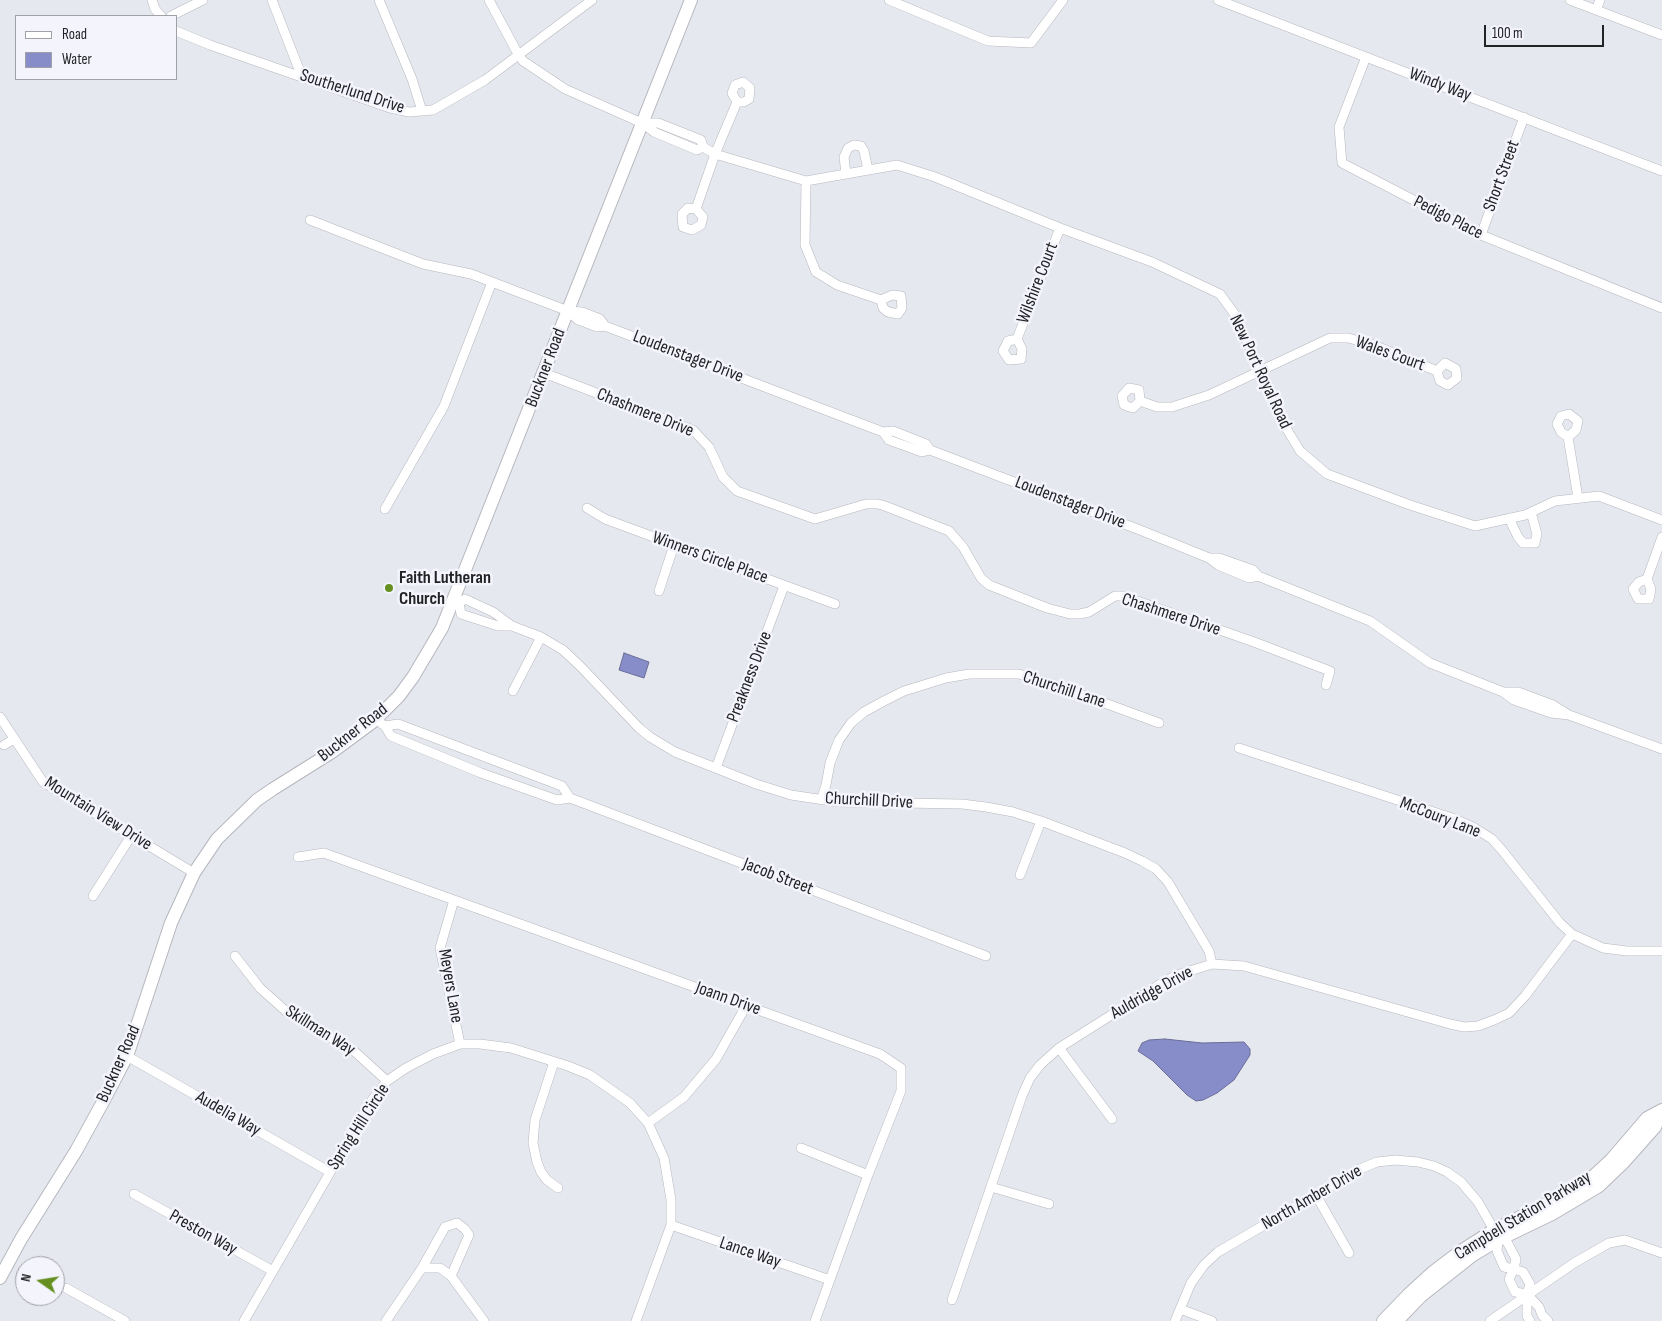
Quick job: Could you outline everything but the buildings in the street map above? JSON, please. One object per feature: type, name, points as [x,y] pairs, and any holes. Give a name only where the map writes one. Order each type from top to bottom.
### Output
[{"type":"street","points":[[152,0],[155,9],[160,15]]},
{"type":"street","points":[[173,15],[203,0]]},
{"type":"street","points":[[272,0],[302,77]]},
{"type":"street","points":[[379,0],[412,79],[422,111]]},
{"type":"street","name":"New Port Royal Road","points":[[489,0],[523,61],[565,89],[642,123],[654,132],[697,150],[704,147],[715,154],[806,182],[897,165],[935,177],[1060,228],[1152,262],[1220,294],[1236,316],[1283,423],[1300,451],[1327,474],[1410,505],[1475,526],[1531,512],[1555,501],[1599,496],[1662,520]]},
{"type":"street","name":"Southerlund Drive","points":[[178,32],[390,108],[400,111],[422,111],[433,110],[485,80],[592,0]]},
{"type":"street","name":"Buckner Road","points":[[0,1278],[21,1239],[76,1151],[127,1056],[171,923],[194,873],[217,839],[257,800],[379,724],[418,670],[442,628],[456,602],[691,0]]},
{"type":"street","points":[[889,0],[988,41],[1031,43],[1064,0]]},
{"type":"street","name":"Windy Way","points":[[1218,0],[1662,171]]},
{"type":"street","points":[[1570,0],[1662,35]]},
{"type":"street","points":[[1596,10],[1600,0]]},
{"type":"street","name":"Pedigo Place","points":[[1366,57],[1339,127],[1342,163],[1481,236],[1662,308]]},
{"type":"street","points":[[696,209],[715,154],[737,102]]},
{"type":"street","name":"Short Street","points":[[1481,236],[1524,117]]},
{"type":"street","points":[[846,174],[844,157],[848,148],[854,145],[861,146],[864,151],[868,170]]},
{"type":"street","points":[[806,182],[805,246],[816,272],[836,285],[881,300]]},
{"type":"street","name":"Loudenstager Drive","points":[[310,220],[423,264],[471,274],[568,311],[578,320],[597,327],[605,326],[884,432],[889,440],[922,452],[930,450],[1131,526],[1209,558],[1219,558],[1253,570],[1258,576],[1370,621],[1430,663],[1503,692],[1518,692],[1553,705],[1569,715],[1662,749]]},
{"type":"street","name":"Wilshire Court","points":[[1017,339],[1060,228]]},
{"type":"street","points":[[385,509],[444,406],[492,282]]},
{"type":"street","name":"Wales Court","points":[[1140,401],[1157,406],[1172,407],[1209,395],[1330,338],[1348,338],[1371,344],[1437,371]]},
{"type":"street","name":"Chashmere Drive","points":[[544,373],[693,430],[709,447],[723,477],[738,491],[814,519],[866,504],[885,506],[949,532],[963,548],[981,578],[989,585],[1047,608],[1070,614],[1090,612],[1115,596],[1123,596],[1330,671],[1326,686]]},
{"type":"street","points":[[1568,438],[1578,498]]},
{"type":"street","name":"Winners Circle Place","points":[[587,508],[605,520],[834,604]]},
{"type":"street","points":[[1509,518],[1523,543],[1535,543],[1537,534],[1531,512]]},
{"type":"street","points":[[1646,579],[1662,537]]},
{"type":"street","points":[[659,591],[674,545]]},
{"type":"street","name":"Preakness Drive","points":[[716,768],[784,586]]},
{"type":"street","name":"Churchill Drive","points":[[512,626],[498,626],[461,614],[456,602],[465,600],[493,612],[512,626],[540,637],[563,650],[650,737],[675,752],[756,784],[783,793],[821,800],[868,803],[962,804],[1013,812],[1125,853],[1156,869],[1168,882],[1209,951],[1212,964]]},
{"type":"street","points":[[513,691],[540,637]]},
{"type":"street","name":"Churchill Lane","points":[[821,800],[830,764],[839,740],[851,723],[864,712],[904,691],[946,678],[969,674],[1019,674],[1061,686],[1159,724]]},
{"type":"street","name":"Mountain View Drive","points":[[0,717],[42,782],[194,873]]},
{"type":"street","name":"Jacob Street","points":[[379,724],[398,724],[562,786],[570,798]]},
{"type":"street","name":"Jacob Street","points":[[379,724],[391,736],[481,773],[557,800],[570,798],[986,956]]},
{"type":"street","points":[[4,745],[14,739]]},
{"type":"street","name":"McCoury Lane","points":[[1239,748],[1472,827],[1492,839],[1502,849],[1560,923],[1572,934],[1603,948],[1627,951],[1662,951]]},
{"type":"street","points":[[1020,875],[1041,821]]},
{"type":"street","points":[[93,896],[131,836]]},
{"type":"street","name":"Joann Drive","points":[[298,857],[324,853],[880,1054],[900,1068],[901,1090],[815,1321]]},
{"type":"street","name":"Meyers Lane","points":[[454,900],[440,948],[460,1044]]},
{"type":"street","name":"Auldridge Drive","points":[[952,1300],[990,1186],[1030,1078],[1040,1064],[1059,1048],[1162,983],[1178,975],[1212,964],[1244,966],[1464,1027],[1478,1026],[1509,1013],[1525,996],[1572,934]]},
{"type":"street","name":"Skillman Way","points":[[235,956],[260,988],[288,1013],[354,1051],[387,1082]]},
{"type":"street","points":[[648,1123],[684,1097],[716,1059],[746,1006]]},
{"type":"street","name":"Spring Hill Circle","points":[[244,1321],[372,1100],[387,1082],[406,1068],[433,1054],[460,1044],[480,1044],[511,1048],[590,1075],[630,1103],[648,1123],[664,1158],[671,1200],[671,1225],[636,1321]]},
{"type":"street","points":[[1059,1048],[1112,1118]]},
{"type":"street","name":"Audelia Way","points":[[127,1056],[330,1172]]},
{"type":"street","points":[[554,1062],[535,1120],[533,1143],[541,1172],[547,1180],[558,1188]]},
{"type":"street","name":"Campbell Station Parkway","points":[[1383,1321],[1433,1272],[1584,1185],[1611,1160],[1647,1118],[1662,1110]]},
{"type":"street","points":[[801,1148],[868,1175]]},
{"type":"street","name":"North Amber Drive","points":[[1175,1321],[1191,1283],[1204,1265],[1218,1252],[1360,1169],[1377,1162],[1395,1160],[1418,1162],[1447,1172],[1460,1182],[1478,1202],[1496,1235]]},
{"type":"street","points":[[990,1186],[1049,1204]]},
{"type":"street","name":"Preston Way","points":[[134,1194],[273,1272]]},
{"type":"street","points":[[1316,1195],[1349,1253]]},
{"type":"street","points":[[386,1321],[422,1268],[444,1228],[457,1223],[469,1235],[451,1276]]},
{"type":"street","name":"Lance Way","points":[[671,1225],[830,1280]]},
{"type":"street","points":[[1530,1321],[1527,1316],[1528,1294],[1530,1284],[1523,1272],[1514,1269],[1504,1267],[1496,1251],[1496,1235],[1506,1240],[1516,1259],[1514,1269],[1509,1279],[1515,1292],[1528,1294],[1540,1307],[1542,1315],[1548,1321]]},
{"type":"street","name":"Campbell Station Parkway","points":[[1397,1321],[1421,1296],[1496,1235]]},
{"type":"street","points":[[1490,1321],[1574,1262],[1609,1243],[1625,1240],[1662,1253]]},
{"type":"street","points":[[422,1268],[440,1268],[451,1276],[484,1321]]},
{"type":"street","points":[[66,1288],[125,1321]]},
{"type":"street","points":[[1180,1309],[1212,1321]]},
{"type":"water","points":[[624,653],[649,662],[644,678],[619,670]]},
{"type":"water","points":[[1165,1039],[1202,1043],[1244,1042],[1250,1049],[1250,1055],[1234,1080],[1217,1093],[1203,1100],[1196,1101],[1187,1095],[1153,1061],[1138,1051],[1142,1043],[1149,1040]]},
{"type":"place","name":"Faith Lutheran Church","points":[[389,588]]}]
